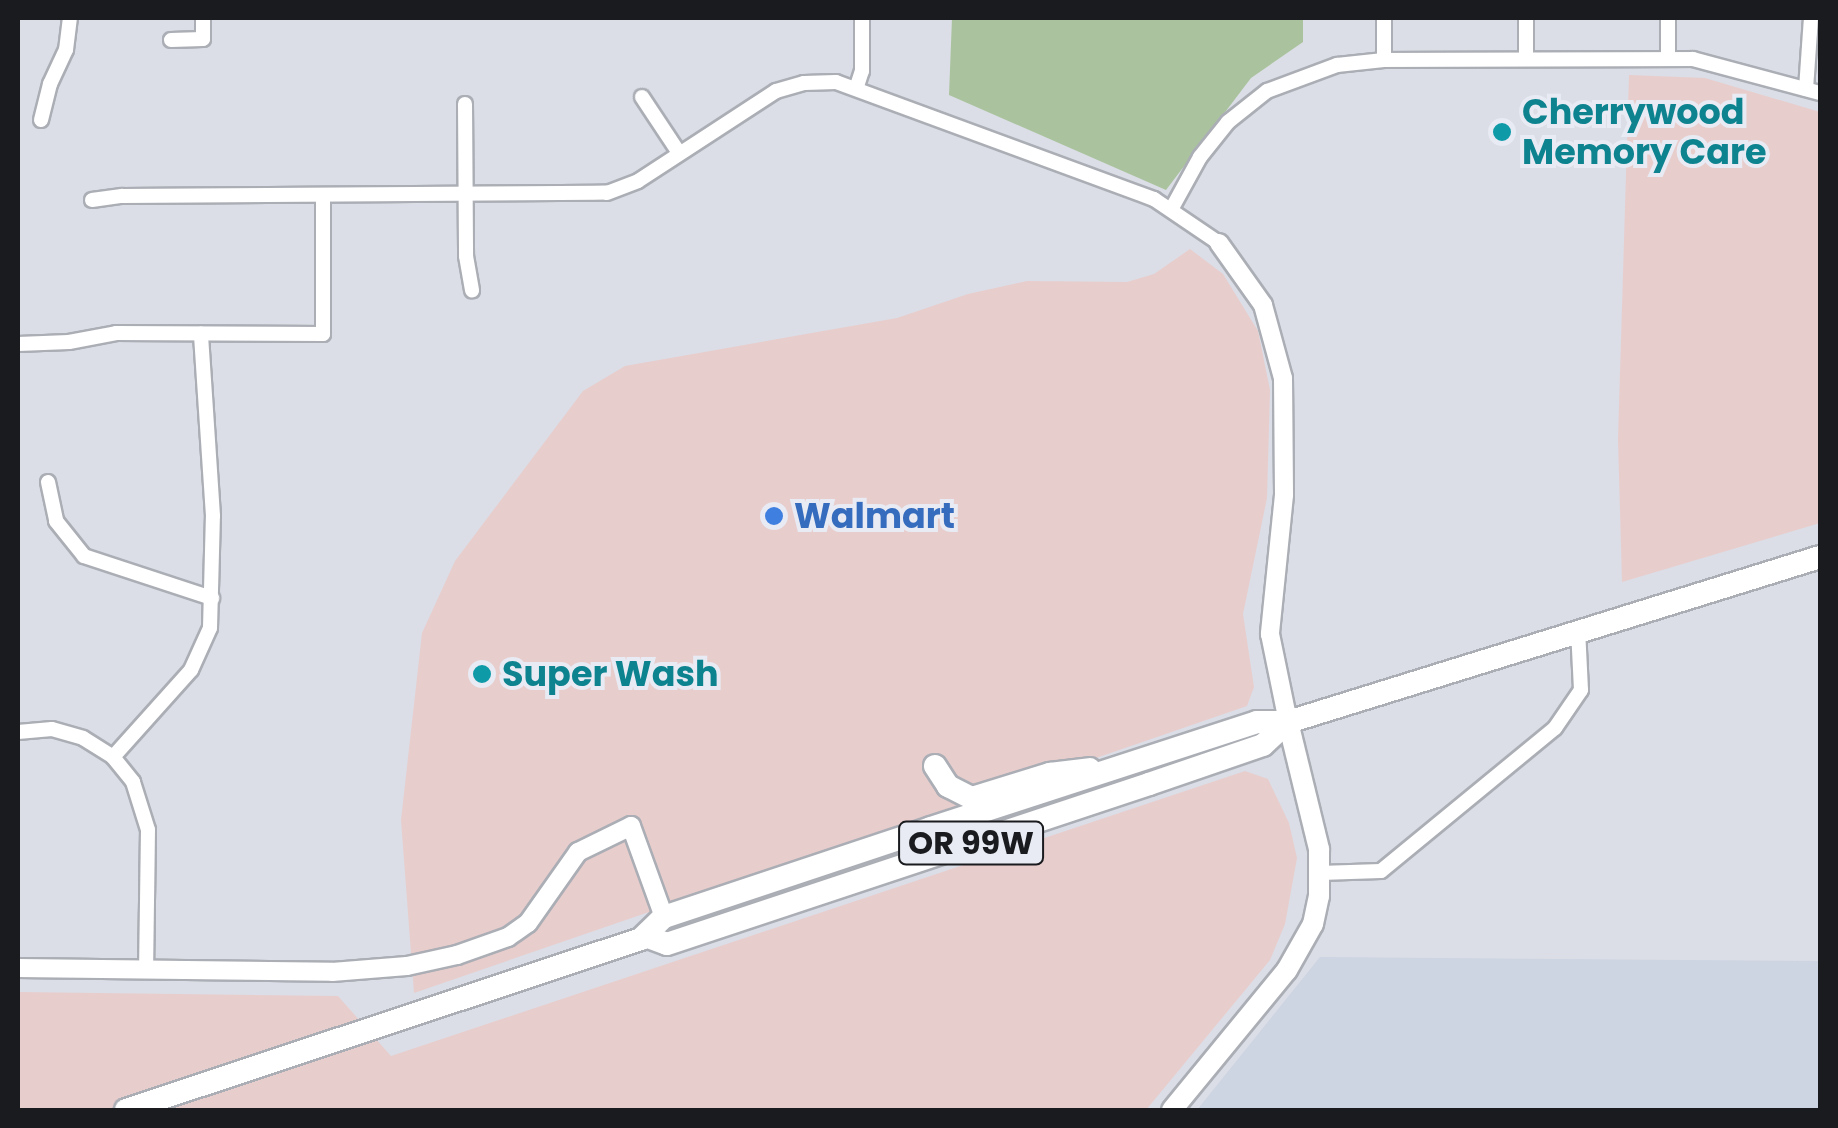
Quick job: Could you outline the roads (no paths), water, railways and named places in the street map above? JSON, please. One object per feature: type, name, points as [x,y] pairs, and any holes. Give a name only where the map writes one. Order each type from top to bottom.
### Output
[{"type":"highway","name":"OR 99W","points":[[664,917],[1257,722],[1288,722],[1578,628],[1820,557]]},
{"type":"highway","name":"OR 99W","points":[[126,1110],[648,937],[667,944],[1263,746],[1288,722]]},
{"type":"highway","points":[[935,766],[948,786],[972,798],[1064,771],[1124,767]]},
{"type":"highway","points":[[949,850],[952,840],[968,830],[1072,795],[1094,777]]},
{"type":"highway","points":[[843,886],[869,863],[917,848],[931,828]]},
{"type":"highway","points":[[648,937],[664,917]]},
{"type":"main road","points":[[1172,1110],[1302,949],[1313,924],[1320,873],[1312,810],[1288,722]]},
{"type":"street","points":[[41,120],[50,84],[66,50],[70,18]]},
{"type":"street","points":[[171,40],[203,39],[204,18]]},
{"type":"street","points":[[857,86],[862,71],[862,18]]},
{"type":"street","points":[[1384,18],[1384,60]]},
{"type":"street","points":[[1526,18],[1526,59]]},
{"type":"street","points":[[1668,18],[1668,59]]},
{"type":"street","points":[[1172,208],[1200,157],[1228,122],[1267,91],[1306,73],[1384,60],[1668,59],[1716,63],[1814,91],[1814,20]]},
{"type":"street","points":[[92,200],[122,196],[607,193],[638,181],[776,91],[804,83],[857,86],[1172,208],[1219,243],[1263,304],[1283,378],[1284,495],[1270,634],[1288,722]]},
{"type":"street","points":[[642,96],[679,154]]},
{"type":"street","points":[[465,104],[472,290]]},
{"type":"street","points":[[18,344],[50,344],[116,333],[323,334],[323,196]]},
{"type":"street","points":[[112,757],[191,670],[210,628],[212,516],[201,333]]},
{"type":"street","points":[[48,482],[56,521],[84,556],[212,598]]},
{"type":"street","points":[[1320,873],[1381,871],[1555,728],[1581,690],[1583,656],[1578,628]]},
{"type":"street","points":[[18,732],[52,729],[83,738],[112,757],[133,782],[148,830],[146,970]]},
{"type":"street","points":[[18,968],[366,970],[486,946],[528,923],[578,852],[632,826],[664,917]]},
{"type":"place","name":"Cherrywood Memory Care","points":[[1502,132]]},
{"type":"place","name":"Walmart","points":[[774,516]]},
{"type":"place","name":"Super Wash","points":[[482,674]]}]
